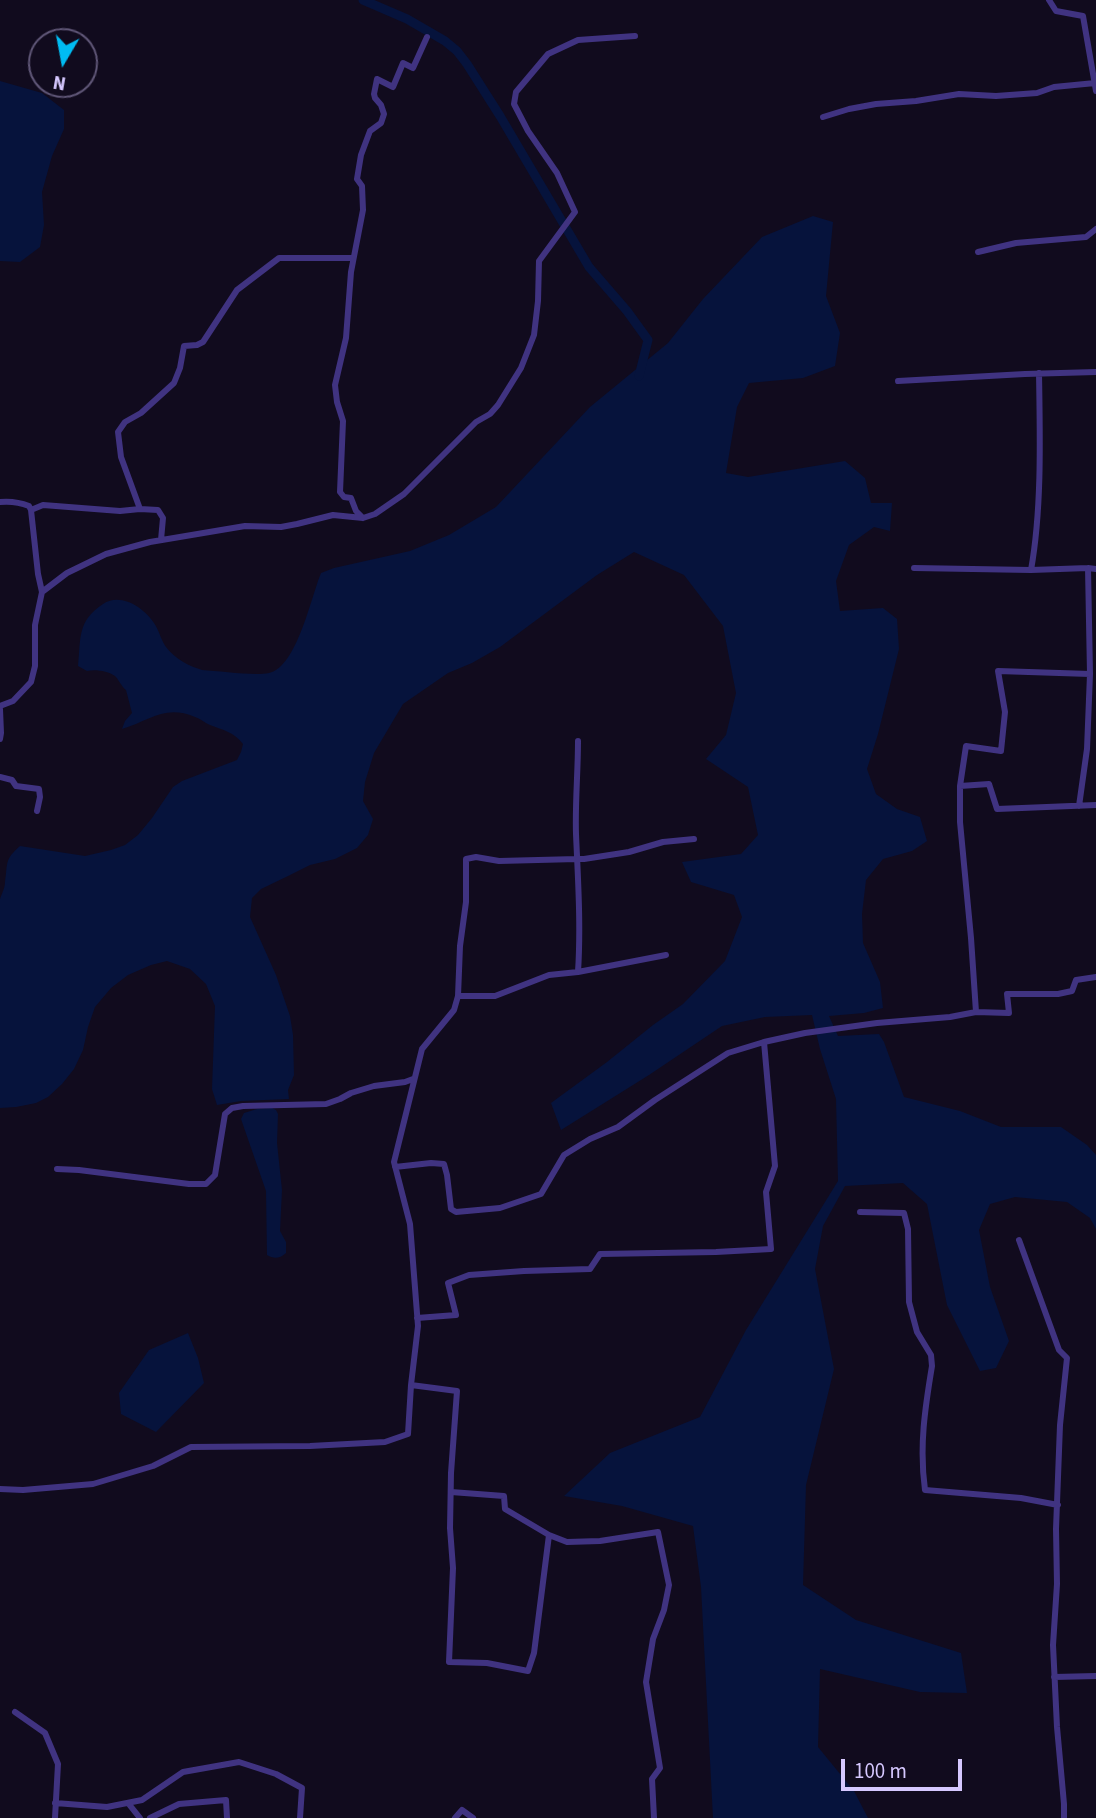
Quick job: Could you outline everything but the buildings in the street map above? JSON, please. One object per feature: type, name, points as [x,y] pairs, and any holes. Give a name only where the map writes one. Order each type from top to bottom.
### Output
[{"type":"street","points":[[823,117],[876,104],[960,94],[996,96],[1037,93],[1054,87],[1096,87],[1083,16],[1056,11],[1049,0]]},
{"type":"street","points":[[42,592],[80,565],[122,549],[245,526],[281,527],[333,515],[363,518],[375,514],[404,494],[476,422],[498,405],[521,368],[534,335],[539,261],[575,212],[557,173],[528,131],[514,104],[516,92],[548,54],[578,40],[635,36]]},
{"type":"street","points":[[363,518],[356,511],[351,498],[344,497],[340,492],[343,421],[335,394],[337,372],[346,338],[354,258],[363,210],[362,187],[357,179],[361,155],[370,131],[381,123],[384,114],[373,94],[377,79],[393,87],[403,63],[413,68],[427,37]]},
{"type":"street","points":[[978,252],[1016,243],[1086,237],[1096,229]]},
{"type":"street","points":[[140,509],[121,457],[118,432],[125,422],[141,413],[174,383],[184,346],[203,342],[237,290],[279,258],[354,258]]},
{"type":"street","points":[[898,381],[1096,372]]},
{"type":"street","points":[[1031,570],[1038,498],[1039,373]]},
{"type":"street","points":[[0,502],[29,506],[42,592],[35,625],[35,666],[31,682],[13,701],[0,708],[0,739]]},
{"type":"street","points":[[30,510],[43,505],[120,511],[158,510],[163,518],[161,540]]},
{"type":"street","points":[[914,568],[1096,569]]},
{"type":"street","points":[[1079,806],[1087,749],[1090,674],[1088,568]]},
{"type":"street","points":[[976,1012],[960,822],[960,786],[966,746],[1001,751],[1005,712],[998,671],[1090,674]]},
{"type":"street","points":[[578,741],[578,972]]},
{"type":"street","points":[[0,777],[12,780],[16,786],[39,789],[37,811]]},
{"type":"street","points":[[960,786],[989,784],[997,808],[1096,805]]},
{"type":"street","points":[[0,1489],[23,1490],[93,1484],[153,1466],[191,1447],[384,1442],[408,1434],[418,1326],[410,1224],[394,1162],[422,1049],[454,1010],[458,996],[460,946],[466,902],[466,859],[578,859],[629,852],[663,842],[694,839]]},
{"type":"street","points":[[458,996],[495,996],[549,975],[666,955]]},
{"type":"street","points":[[395,1167],[444,1164],[451,1209],[456,1212],[499,1208],[541,1194],[565,1155],[590,1139],[618,1127],[728,1053],[764,1042],[839,1028],[976,1012],[1009,1013],[1007,994],[1058,994],[1072,991],[1076,980],[1096,977]]},
{"type":"street","points":[[417,1318],[456,1315],[448,1283],[469,1275],[590,1269],[600,1254],[771,1249],[766,1192],[775,1166],[764,1042]]},
{"type":"street","points":[[57,1170],[206,1184],[215,1175],[225,1114],[232,1108],[251,1105],[326,1104],[373,1086],[413,1079]]},
{"type":"street","points":[[860,1212],[904,1213],[908,1229],[909,1302],[917,1332],[931,1355],[932,1366],[921,1436],[925,1490],[1021,1498],[1058,1505]]},
{"type":"street","points":[[1019,1240],[1059,1350],[1067,1358],[1060,1426],[1053,1645],[1064,1818]]},
{"type":"street","points":[[411,1385],[457,1391],[451,1492],[453,1568],[449,1662],[487,1662],[528,1671],[534,1653],[550,1535]]},
{"type":"street","points":[[451,1492],[504,1496],[505,1508],[567,1542],[600,1541],[658,1532],[670,1585],[653,1639],[646,1682],[660,1768],[652,1779],[654,1818]]},
{"type":"street","points":[[1054,1677],[1096,1676]]},
{"type":"street","points":[[15,1712],[45,1733],[58,1763],[55,1818]]},
{"type":"street","points":[[55,1804],[107,1807],[142,1800],[183,1772],[239,1762],[276,1774],[302,1788],[300,1818]]},
{"type":"street","points":[[150,1818],[179,1804],[226,1800],[227,1818]]},
{"type":"street","points":[[128,1803],[140,1818]]},
{"type":"street","points":[[455,1818],[462,1810],[473,1818]]},
{"type":"water","points":[[0,81],[28,89],[28,98],[48,98],[64,110],[64,129],[52,156],[42,192],[44,225],[40,247],[20,262],[0,261]]},
{"type":"water","points":[[813,216],[833,222],[826,296],[840,333],[835,366],[803,378],[749,383],[737,407],[726,473],[748,477],[845,461],[865,478],[871,503],[892,503],[890,531],[874,527],[849,545],[836,581],[840,611],[883,608],[897,619],[899,649],[867,769],[876,794],[897,809],[920,817],[927,841],[912,851],[883,859],[866,880],[862,914],[863,943],[880,982],[883,1008],[864,1013],[829,1016],[838,1036],[879,1034],[904,1097],[960,1111],[1001,1127],[1061,1127],[1087,1145],[1096,1155],[1096,1229],[1090,1218],[1067,1202],[1015,1197],[990,1204],[979,1230],[990,1287],[1009,1341],[996,1368],[980,1371],[947,1305],[927,1204],[903,1183],[845,1186],[823,1226],[815,1269],[834,1369],[806,1485],[803,1585],[856,1620],[961,1653],[967,1693],[920,1692],[820,1669],[818,1747],[854,1791],[868,1818],[713,1818],[701,1587],[693,1526],[622,1506],[564,1496],[610,1453],[700,1417],[746,1330],[838,1181],[836,1099],[812,1015],[765,1017],[722,1026],[561,1130],[551,1103],[683,1004],[725,961],[742,917],[734,895],[691,882],[682,862],[741,854],[758,835],[748,787],[706,759],[726,735],[736,693],[723,626],[684,575],[634,552],[597,575],[500,647],[448,673],[403,704],[374,753],[365,782],[363,801],[373,819],[368,835],[357,848],[335,859],[310,865],[261,889],[252,898],[250,917],[276,975],[290,1016],[294,1075],[288,1090],[289,1099],[217,1105],[212,1089],[215,1006],[206,984],[190,969],[167,961],[128,975],[111,988],[95,1007],[83,1050],[74,1069],[48,1097],[36,1103],[0,1108],[0,899],[8,862],[20,846],[85,856],[125,845],[138,835],[173,787],[237,760],[241,752],[243,744],[232,734],[184,713],[157,715],[122,729],[132,713],[126,690],[112,674],[87,671],[78,666],[84,624],[95,610],[110,601],[132,603],[150,617],[166,647],[174,655],[202,670],[263,674],[279,668],[288,658],[302,630],[321,573],[410,551],[449,535],[496,507],[590,407],[668,343],[703,299],[762,237]]},
{"type":"water","points":[[272,1108],[278,1114],[277,1143],[282,1190],[280,1231],[286,1242],[286,1253],[277,1258],[267,1255],[266,1191],[241,1119],[244,1113]]},
{"type":"water","points":[[188,1333],[204,1383],[156,1432],[121,1414],[119,1393],[149,1350]]},
{"type":"waterway","points":[[363,0],[407,19],[445,41],[467,64],[589,267],[648,340],[639,376]]}]
